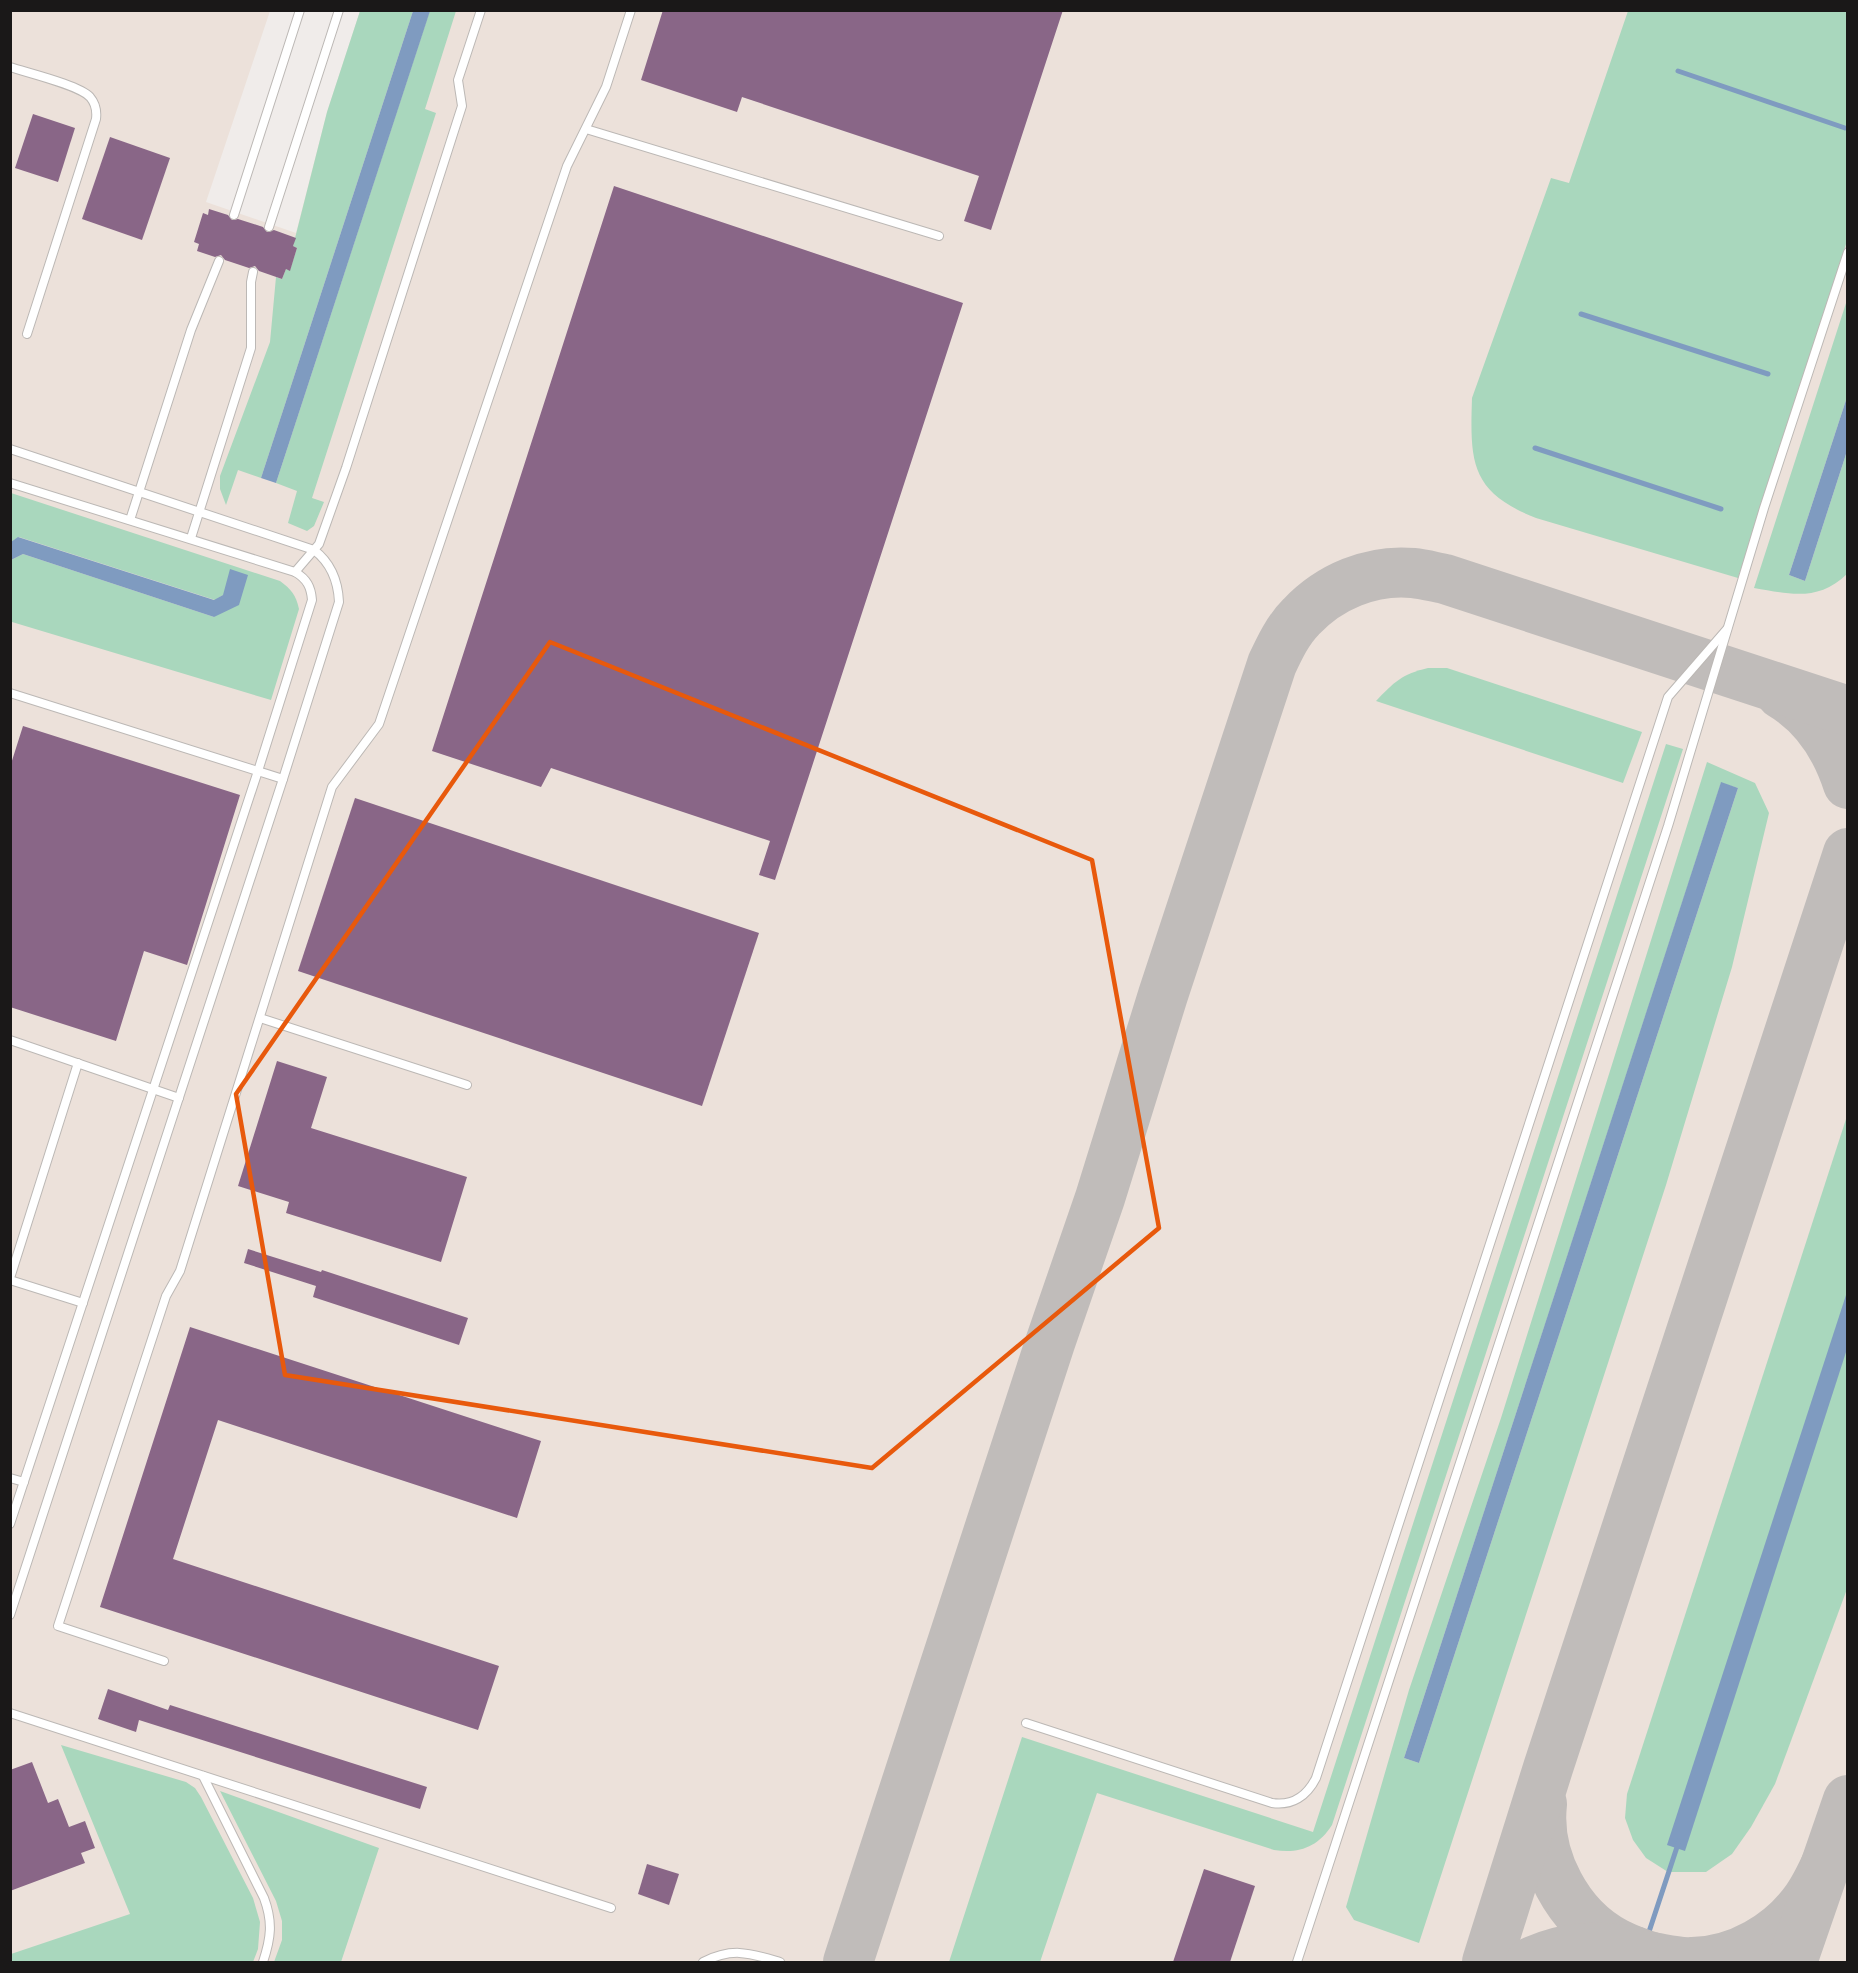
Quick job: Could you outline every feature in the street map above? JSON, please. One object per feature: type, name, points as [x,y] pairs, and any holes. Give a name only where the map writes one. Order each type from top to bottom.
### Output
[{"type":"lane","points":[[234,215],[300,10]]},
{"type":"lane","points":[[269,227],[339,10]]},
{"type":"lane","points":[[295,572],[319,544],[346,468],[462,106],[458,80],[481,10]]},
{"type":"lane","points":[[164,1661],[58,1626],[166,1296],[180,1271],[332,787],[379,724],[567,166],[606,87],[631,10]]},
{"type":"lane","points":[[10,67],[83,91],[95,104],[97,111],[27,334]]},
{"type":"lane","points":[[586,129],[939,236]]},
{"type":"lane","points":[[1297,1962],[1668,826],[1764,508],[1848,252]]},
{"type":"lane","points":[[130,520],[190,330],[219,261]]},
{"type":"lane","points":[[191,538],[251,348],[251,282],[254,272]]},
{"type":"lane","points":[[10,449],[314,550],[324,558],[331,569],[336,580],[339,602],[10,1615]]},
{"type":"lane","points":[[10,483],[295,572],[308,582],[312,600],[10,1524]]},
{"type":"lane","points":[[1026,1723],[1272,1803],[1281,1804],[1292,1801],[1303,1796],[1311,1788],[1668,697],[1728,626]]},
{"type":"lane","points":[[10,693],[283,779]]},
{"type":"lane","points":[[260,1018],[467,1085]]},
{"type":"lane","points":[[10,1040],[179,1098]]},
{"type":"lane","points":[[78,1063],[10,1279],[83,1303]]},
{"type":"lane","points":[[10,1478],[24,1482]]},
{"type":"lane","points":[[10,1713],[611,1908]]},
{"type":"lane","points":[[203,1776],[270,1914],[268,1946],[263,1962]]},
{"type":"lane","points":[[703,1962],[723,1953],[737,1951],[780,1962]]},
{"type":"highlighted area","points":[[550,642],[1092,860],[1159,1228],[872,1468],[285,1375],[236,1094]]},
{"type":"shaded area","points":[[11,11],[270,11],[206,202],[296,233],[327,112],[360,11],[1847,11],[1847,1962],[11,1962]]},
{"type":"green space","points":[[430,10],[456,11],[425,109],[436,113],[312,498],[324,502],[314,526],[307,531],[288,523],[297,491],[276,483]]},
{"type":"green space","points":[[360,11],[413,11],[261,478],[238,470],[226,505],[220,489],[220,476],[270,342],[276,277],[282,279],[286,269],[290,270],[297,248],[293,246],[327,112]]},
{"type":"green space","points":[[1628,11],[1847,11],[1847,241],[1738,578],[1536,518],[1514,508],[1486,485],[1478,472],[1474,457],[1472,398],[1551,178],[1569,183]]},
{"type":"green space","points":[[1847,300],[1847,397],[1789,575],[1805,581],[1847,451],[1847,574],[1825,589],[1803,594],[1754,588]]},
{"type":"green space","points":[[11,493],[284,584],[295,596],[299,609],[271,700],[12,622],[11,626],[11,560],[23,554],[214,617],[223,595],[215,600],[19,537],[11,542]]},
{"type":"green space","points":[[1428,668],[1447,668],[1642,732],[1623,783],[1376,701],[1399,680],[1411,673]]},
{"type":"green space","points":[[1666,744],[1683,749],[1332,1825],[1327,1833],[1314,1844],[1300,1850],[1274,1850],[1097,1793],[1040,1962],[949,1962],[1022,1737],[1313,1832]]},
{"type":"green space","points":[[1707,762],[1755,783],[1769,813],[1732,967],[1666,1185],[1419,1943],[1354,1920],[1346,1907],[1409,1690],[1501,1418]],"holes":[[[1721,783],[1738,788],[1419,1763],[1404,1758]]]},
{"type":"green space","points":[[1847,1116],[1847,1589],[1775,1784],[1751,1827],[1732,1854],[1706,1872],[1668,1872],[1646,1858],[1633,1840],[1625,1818],[1627,1794]]},
{"type":"green space","points":[[61,1745],[186,1782],[195,1788],[253,1898],[260,1922],[258,1949],[253,1962],[11,1962],[11,1954],[130,1914]]},
{"type":"green space","points":[[220,1791],[379,1848],[341,1962],[274,1962],[282,1940],[282,1921],[276,1901]]},
{"type":"water","points":[[413,11],[430,11],[276,483],[261,478]]},
{"type":"water","points":[[1847,397],[1847,451],[1805,581],[1789,575]]},
{"type":"water","points":[[18,537],[214,600],[223,595],[230,569],[248,575],[239,605],[214,617],[23,554],[11,560],[11,542]]},
{"type":"water","points":[[1721,782],[1738,788],[1419,1763],[1404,1758]]},
{"type":"water","points":[[1847,1292],[1847,1349],[1685,1851],[1667,1845]]},
{"type":"building","points":[[663,10],[1063,10],[991,230],[964,221],[979,176],[742,97],[737,112],[641,80]]},
{"type":"building","points":[[33,114],[75,128],[58,182],[15,168]]},
{"type":"building","points":[[110,137],[170,158],[142,240],[82,219]]},
{"type":"building","points":[[614,186],[963,303],[775,880],[759,875],[770,841],[551,768],[541,787],[432,751]]},
{"type":"building","points":[[209,209],[228,215],[232,220],[238,219],[263,227],[267,232],[274,230],[296,238],[293,246],[297,248],[290,271],[286,269],[282,279],[259,271],[255,266],[249,268],[225,260],[221,255],[215,257],[197,251],[199,244],[194,242],[203,213],[208,215]]},
{"type":"building","points":[[23,726],[240,795],[187,965],[144,951],[116,1041],[10,1007],[10,767]]},
{"type":"building","points":[[355,798],[759,933],[702,1106],[298,971]]},
{"type":"building","points":[[277,1061],[327,1077],[311,1128],[467,1177],[441,1262],[286,1213],[289,1202],[238,1186]]},
{"type":"building","points":[[248,1249],[321,1272],[322,1270],[468,1318],[459,1345],[313,1297],[316,1286],[244,1263]]},
{"type":"building","points":[[190,1327],[541,1441],[517,1518],[218,1420],[173,1559],[499,1666],[478,1730],[100,1607]]},
{"type":"building","points":[[108,1689],[168,1710],[170,1705],[427,1787],[420,1809],[139,1720],[136,1732],[98,1719]]},
{"type":"building","points":[[32,1762],[48,1803],[58,1799],[69,1827],[85,1821],[95,1848],[81,1853],[85,1863],[10,1891],[10,1770]]},
{"type":"building","points":[[647,1864],[679,1874],[669,1905],[638,1894]]},
{"type":"building","points":[[1204,1869],[1255,1886],[1230,1962],[1173,1962]]},
{"type":"waterway","points":[[1678,71],[1845,128]]},
{"type":"waterway","points":[[1581,314],[1768,374]]},
{"type":"waterway","points":[[1535,448],[1721,509]]},
{"type":"waterway","points":[[1639,1962],[1679,1841]]},
{"type":"taxiway","points":[[848,1962],[1050,1343],[1100,1198],[1163,995],[1272,664],[1296,622],[1324,597],[1352,582],[1382,574],[1421,574],[1445,579],[1848,711]]},
{"type":"taxiway","points":[[1781,694],[1804,711],[1823,733],[1837,757],[1848,784]]},
{"type":"taxiway","points":[[1487,1962],[1548,1768],[1848,853]]},
{"type":"taxiway","points":[[1792,1962],[1848,1800]]},
{"type":"taxiway","points":[[1542,1804],[1541,1824],[1544,1845],[1550,1865],[1570,1902],[1583,1918],[1616,1943],[1635,1952],[1668,1962]]},
{"type":"taxiway","points":[[1651,1957],[1682,1962],[1709,1961],[1757,1944],[1771,1935],[1796,1912],[1813,1890],[1827,1862]]},
{"type":"taxiway","points":[[1531,1962],[1581,1948],[1634,1951]]}]
